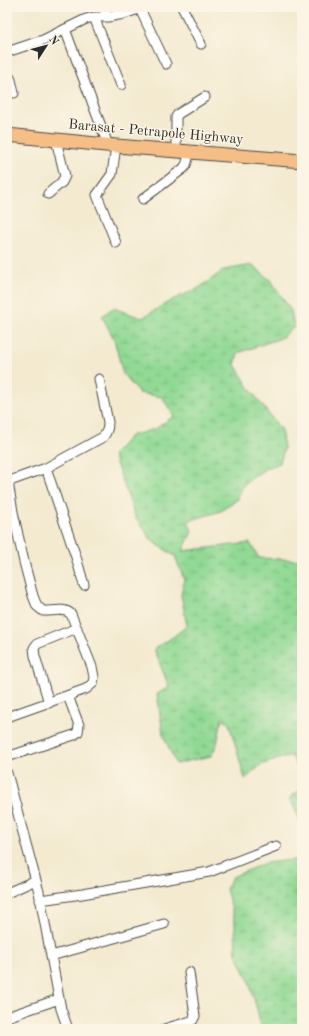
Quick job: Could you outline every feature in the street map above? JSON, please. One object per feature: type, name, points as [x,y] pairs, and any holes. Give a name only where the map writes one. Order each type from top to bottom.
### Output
[{"type":"highway","name":"Barasat - Petrapole Highway","points":[[7,135],[302,161]]},
{"type":"street","points":[[104,7],[108,17]]},
{"type":"street","points":[[182,7],[201,44]]},
{"type":"street","points":[[7,52],[43,40],[86,19],[124,14],[142,8],[166,64]]},
{"type":"street","points":[[94,17],[121,85]]},
{"type":"street","points":[[65,29],[112,145],[112,174],[97,195],[116,243]]},
{"type":"street","points":[[7,73],[11,80],[14,93]]},
{"type":"street","points":[[176,151],[176,117],[178,114],[205,97]]},
{"type":"street","points":[[48,194],[62,182],[64,176],[56,140]]},
{"type":"street","points":[[143,199],[184,168],[190,152]]},
{"type":"street","points":[[7,718],[68,696],[90,687],[93,683],[94,677],[73,616],[68,611],[43,611],[37,606],[24,562],[8,482],[46,468],[103,437],[108,428],[108,422],[99,379]]},
{"type":"street","points":[[46,468],[84,585]]},
{"type":"street","points":[[49,703],[34,656],[34,648],[37,644],[77,628]]},
{"type":"street","points":[[7,757],[74,735],[78,732],[79,725],[68,696]]},
{"type":"street","points":[[7,773],[36,880],[61,1009],[68,1029]]},
{"type":"street","points":[[40,900],[208,872],[276,846]]},
{"type":"street","points":[[7,893],[36,880]]},
{"type":"street","points":[[51,956],[164,924]]},
{"type":"street","points":[[164,1029],[191,1021],[195,1016],[189,972]]},
{"type":"street","points":[[7,1018],[59,998]]},
{"type":"green space","points":[[253,265],[272,282],[291,311],[294,327],[281,338],[238,353],[235,365],[250,389],[281,430],[284,448],[280,463],[265,469],[243,485],[238,499],[221,511],[188,521],[192,531],[183,551],[250,543],[259,558],[302,560],[302,779],[292,756],[261,765],[245,779],[229,723],[222,719],[217,744],[211,756],[176,764],[163,734],[157,694],[169,687],[154,649],[187,626],[181,595],[184,579],[175,556],[152,541],[135,516],[113,455],[130,436],[155,429],[174,416],[162,397],[139,393],[123,374],[114,339],[102,316],[113,308],[142,318],[172,300],[199,288],[224,270]]},
{"type":"green space","points":[[302,788],[302,825],[290,798]]},
{"type":"green space","points":[[302,859],[302,1029],[261,1029],[249,981],[236,953],[235,922],[226,889],[232,877],[265,863]]}]
